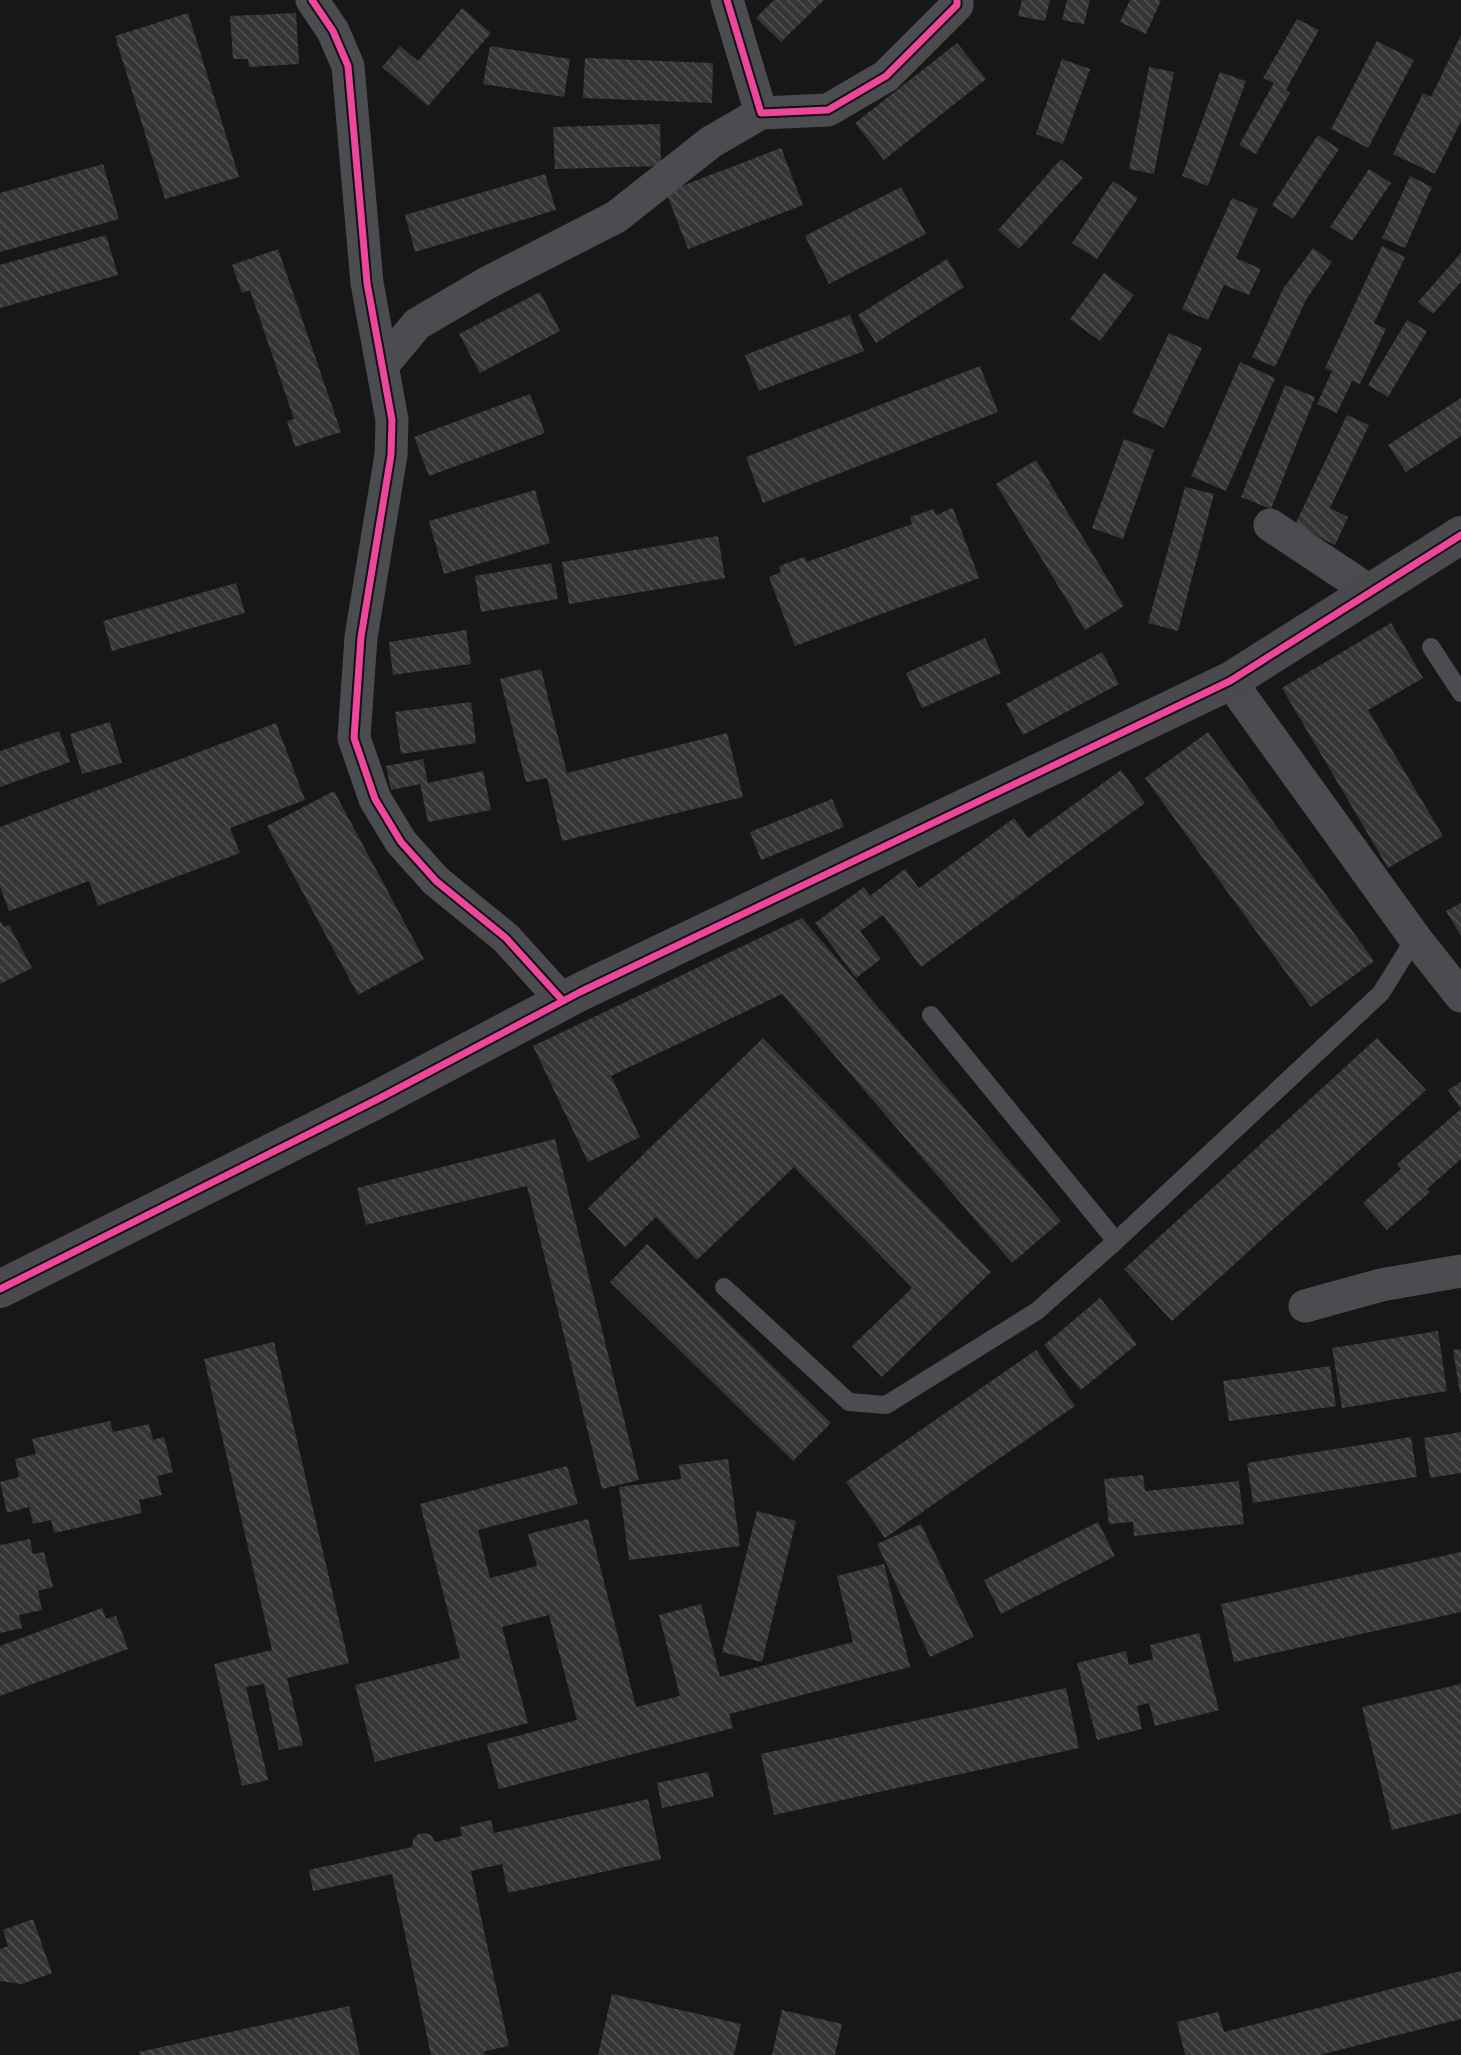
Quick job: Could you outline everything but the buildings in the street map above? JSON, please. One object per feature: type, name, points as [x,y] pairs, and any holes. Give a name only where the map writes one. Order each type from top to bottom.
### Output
[{"type":"street","points":[[312,0],[333,31],[348,66],[367,283],[392,420],[391,455],[361,637],[354,738],[375,799],[401,842],[436,881],[506,938],[563,1001]]},
{"type":"street","points":[[727,0],[761,113]]},
{"type":"street","points":[[382,366],[417,324],[487,283],[616,217],[711,142],[761,113],[828,110],[886,76],[957,5],[957,0]]},
{"type":"street","points":[[1270,525],[1371,592]]},
{"type":"street","points":[[0,1289],[380,1098],[563,1001],[1230,681],[1461,535]]},
{"type":"street","points":[[1230,681],[1415,938],[1461,996]]},
{"type":"street","points":[[1305,1306],[1381,1285],[1461,1270]]},
{"type":"lane","points":[[1431,647],[1461,693]]},
{"type":"lane","points":[[724,1287],[849,1402],[886,1405],[1037,1311],[1116,1241],[1381,993],[1415,938]]},
{"type":"lane","points":[[931,1016],[1116,1241]]},
{"type":"cycle path","points":[[312,0],[333,31],[348,66],[367,283],[392,420],[391,455],[361,637],[354,738],[375,799],[401,842],[436,881],[506,938],[563,1001]]},
{"type":"cycle path","points":[[727,0],[761,113],[828,110],[886,76],[957,5],[957,0]]},
{"type":"cycle path","points":[[0,1289],[380,1098],[580,992],[1230,681],[1461,535]]}]
